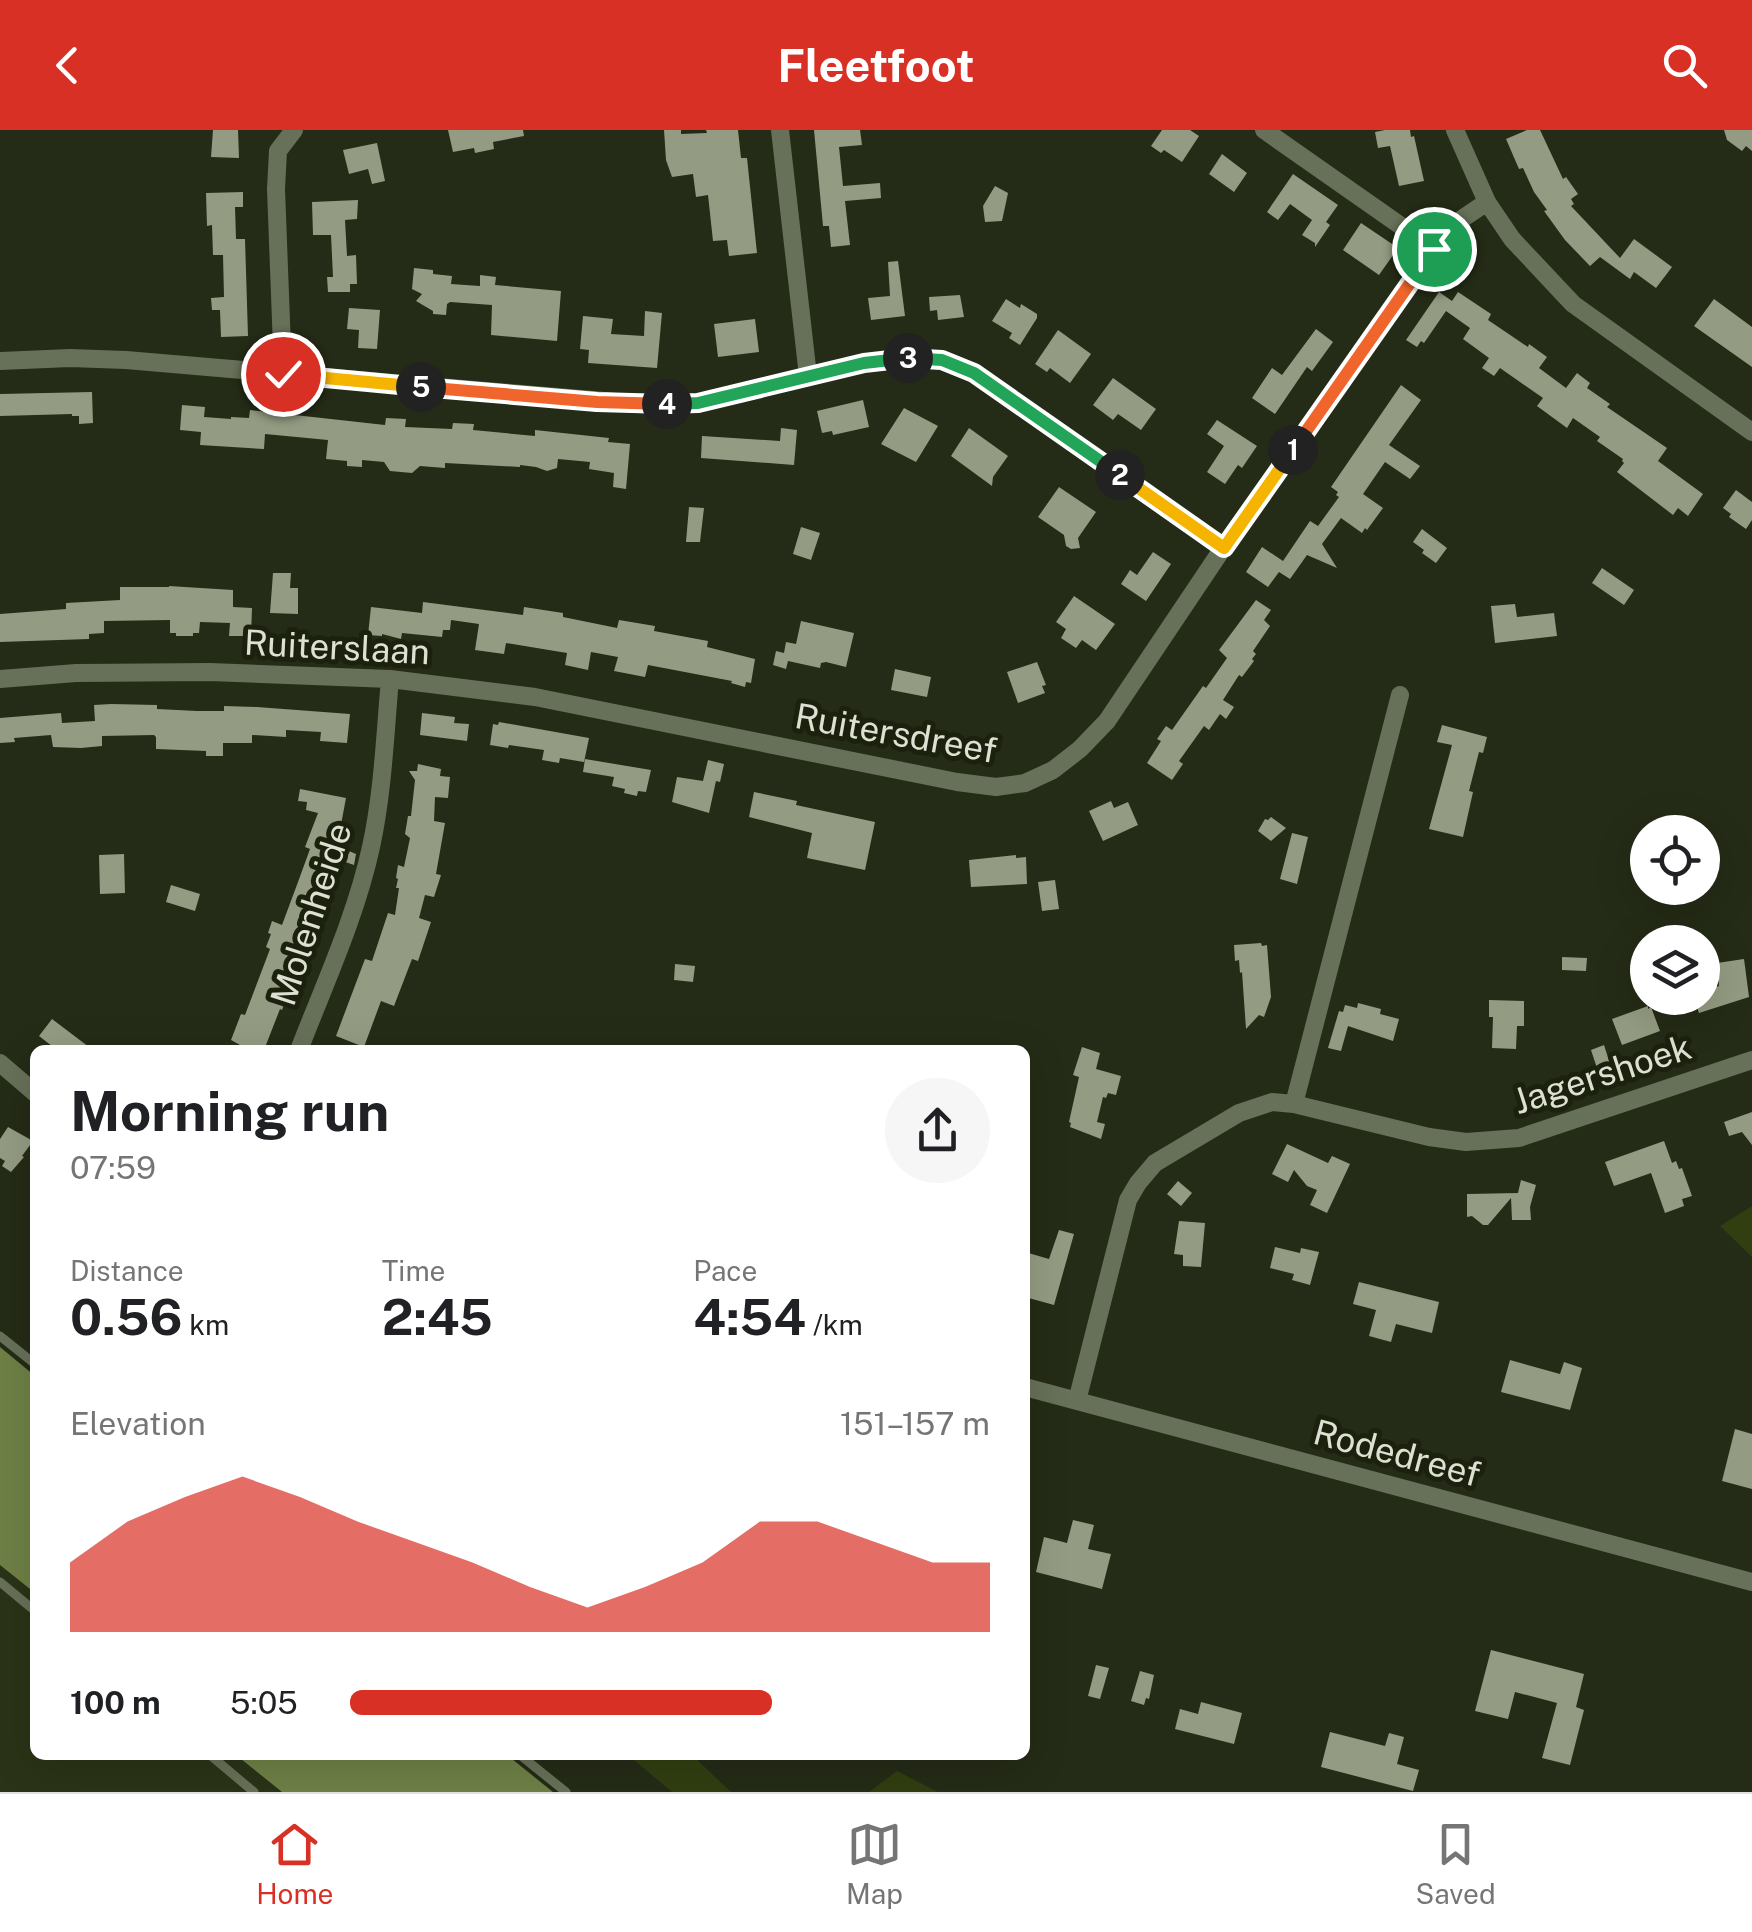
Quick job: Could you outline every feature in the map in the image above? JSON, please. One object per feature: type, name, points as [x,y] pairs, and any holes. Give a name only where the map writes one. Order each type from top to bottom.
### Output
[{"type":"street","points":[[283,374],[276,189],[278,150],[294,130]]},
{"type":"street","points":[[780,130],[808,376]]},
{"type":"street","points":[[1264,130],[1434,249]]},
{"type":"street","points":[[1455,130],[1487,202],[1512,239],[1573,304],[1752,432]]},
{"type":"street","name":"Ruitersdreef","points":[[668,722],[996,787],[1025,783],[1053,770],[1107,721],[1450,227],[1487,202]]},
{"type":"street","points":[[0,361],[126,360],[651,405],[698,403],[864,363],[911,358],[942,360],[974,373],[1224,548]]},
{"type":"street","name":"Ruiterslaan","points":[[0,679],[76,673],[190,672],[390,678],[535,697],[668,722]]},
{"type":"street","name":"Molenheide","points":[[302,1045],[362,884],[379,807],[390,678]]},
{"type":"street","points":[[1294,1104],[1400,695]]},
{"type":"street","name":"Jagershoek","points":[[1077,1401],[1128,1200],[1155,1163],[1239,1113],[1272,1102],[1466,1142],[1519,1138],[1752,1060]]},
{"type":"street","points":[[0,1063],[30,1088]]},
{"type":"street","name":"Rodedreef","points":[[1030,1389],[1752,1582]]},
{"type":"lane","points":[[0,1336],[30,1360]]},
{"type":"lane","points":[[0,1582],[30,1607]]},
{"type":"lane","points":[[216,1760],[254,1792]]},
{"type":"lane","points":[[526,1760],[566,1792]]},
{"type":"shaded area","points":[[1752,1206],[1752,1257],[1720,1226]]},
{"type":"shaded area","points":[[0,1347],[30,1372],[30,1589],[0,1565]]},
{"type":"shaded area","points":[[0,1565],[30,1589],[30,1760],[242,1760],[282,1792],[0,1792]]},
{"type":"shaded area","points":[[242,1760],[513,1760],[553,1792],[282,1792]]},
{"type":"shaded area","points":[[634,1760],[697,1760],[731,1792],[672,1792]]},
{"type":"shaded area","points":[[897,1771],[938,1792],[869,1792]]},
{"type":"building","points":[[213,130],[238,130],[239,158],[211,157]]},
{"type":"building","points":[[448,130],[523,130],[524,136],[493,142],[494,149],[453,152]]},
{"type":"building","points":[[664,130],[681,130],[681,134],[738,130],[741,158],[747,158],[757,253],[729,256],[727,240],[713,241],[708,195],[696,197],[693,174],[672,177],[666,160]]},
{"type":"building","points":[[814,130],[860,130],[862,145],[839,147],[843,186],[880,183],[881,198],[845,201],[850,245],[831,247],[829,226],[823,226]]},
{"type":"building","points":[[1162,130],[1190,130],[1199,136],[1182,162],[1151,146]]},
{"type":"building","points":[[1410,130],[1424,181],[1399,186],[1390,146],[1378,148],[1375,132]]},
{"type":"building","points":[[1527,130],[1540,130],[1563,179],[1566,177],[1578,194],[1571,199],[1571,206],[1620,258],[1634,239],[1672,267],[1656,288],[1634,272],[1630,279],[1600,257],[1590,266],[1565,240],[1544,211],[1547,210],[1523,168],[1519,169],[1506,139]]},
{"type":"building","points":[[1724,130],[1752,130],[1752,151],[1746,146],[1742,151],[1727,140]]},
{"type":"building","points":[[377,143],[385,181],[372,184],[368,169],[349,174],[343,150]]},
{"type":"building","points":[[1222,154],[1247,173],[1234,192],[1209,174]]},
{"type":"building","points":[[1293,174],[1338,205],[1315,247],[1302,235],[1312,220],[1290,204],[1278,220],[1267,212]]},
{"type":"building","points":[[995,186],[1008,193],[1002,221],[985,222],[983,206]]},
{"type":"building","points":[[243,192],[243,207],[235,207],[236,239],[245,239],[248,336],[221,337],[220,310],[212,310],[211,298],[224,297],[223,255],[213,255],[206,193]]},
{"type":"building","points":[[358,200],[357,219],[345,220],[347,256],[356,255],[357,284],[350,284],[350,292],[328,292],[327,277],[333,277],[331,235],[313,235],[312,202]]},
{"type":"building","points":[[1361,223],[1398,248],[1379,275],[1343,250]]},
{"type":"building","points":[[898,261],[905,316],[871,320],[868,298],[890,296],[888,262]]},
{"type":"building","points":[[414,268],[452,276],[451,284],[480,286],[480,275],[496,277],[495,285],[561,291],[557,341],[491,335],[492,305],[450,302],[446,315],[433,314],[416,301],[422,294],[412,289]]},
{"type":"building","points":[[1439,292],[1452,301],[1458,292],[1491,314],[1488,320],[1547,357],[1539,368],[1566,388],[1577,373],[1590,383],[1587,388],[1610,404],[1607,407],[1667,448],[1658,461],[1703,494],[1688,516],[1678,508],[1673,515],[1617,472],[1623,459],[1597,441],[1600,437],[1573,418],[1567,428],[1537,406],[1543,398],[1500,368],[1494,376],[1482,368],[1489,358],[1463,339],[1470,328],[1446,311],[1424,343],[1421,341],[1417,347],[1406,340]]},
{"type":"building","points":[[960,295],[964,317],[938,320],[937,310],[930,311],[929,297]]},
{"type":"building","points":[[1006,299],[1037,314],[1020,345],[1009,338],[1012,333],[992,321]]},
{"type":"building","points":[[1714,299],[1752,327],[1752,367],[1694,326]]},
{"type":"building","points":[[349,308],[380,310],[377,349],[358,348],[359,330],[347,329]]},
{"type":"building","points":[[645,311],[662,313],[657,368],[588,363],[589,350],[580,349],[583,316],[613,319],[611,334],[644,336]]},
{"type":"building","points":[[755,319],[759,352],[718,357],[714,324]]},
{"type":"building","points":[[1316,329],[1333,342],[1312,371],[1307,367],[1275,414],[1252,398],[1272,368],[1282,375]]},
{"type":"building","points":[[1058,330],[1091,354],[1070,383],[1050,368],[1047,372],[1035,364]]},
{"type":"building","points":[[1113,378],[1156,409],[1141,430],[1118,414],[1113,420],[1093,405]]},
{"type":"building","points":[[1401,385],[1421,400],[1389,445],[1420,466],[1410,479],[1385,462],[1363,494],[1383,508],[1367,530],[1362,533],[1341,518],[1322,544],[1337,568],[1307,555],[1290,579],[1279,572],[1268,587],[1246,572],[1262,547],[1283,561],[1310,521],[1318,526],[1339,497],[1331,487]]},
{"type":"building","points":[[92,392],[93,423],[79,424],[79,416],[72,414],[0,416],[0,394]]},
{"type":"building","points":[[863,400],[869,427],[833,435],[832,431],[822,433],[817,411]]},
{"type":"building","points":[[182,405],[205,407],[204,417],[249,418],[250,410],[385,425],[386,418],[406,419],[405,427],[452,429],[453,423],[474,424],[473,430],[535,436],[535,430],[609,438],[608,442],[630,444],[626,489],[613,487],[614,473],[589,469],[590,462],[558,459],[557,468],[547,471],[520,465],[445,463],[445,468],[420,466],[412,473],[390,471],[384,462],[362,460],[362,467],[326,459],[328,440],[265,434],[264,449],[200,445],[201,432],[180,430]]},
{"type":"building","points":[[904,408],[938,426],[916,462],[881,444]]},
{"type":"building","points":[[1217,420],[1257,446],[1225,484],[1207,472],[1224,446],[1207,434]]},
{"type":"building","points":[[781,428],[797,430],[794,465],[701,458],[702,436],[780,441]]},
{"type":"building","points":[[969,428],[1008,456],[993,477],[992,486],[951,456]]},
{"type":"building","points":[[1059,487],[1096,512],[1078,538],[1080,548],[1066,546],[1064,535],[1038,517]]},
{"type":"building","points":[[1736,490],[1752,502],[1752,520],[1746,529],[1723,508]]},
{"type":"building","points":[[689,507],[704,508],[700,542],[686,542]]},
{"type":"building","points":[[801,527],[820,533],[811,560],[793,554]]},
{"type":"building","points":[[1422,529],[1447,548],[1436,563],[1413,542]]},
{"type":"building","points":[[1153,552],[1171,564],[1146,601],[1121,584],[1130,570],[1137,575]]},
{"type":"building","points":[[1602,568],[1634,590],[1624,605],[1592,583]]},
{"type":"building","points":[[273,573],[291,573],[290,588],[298,588],[298,614],[270,613]]},
{"type":"building","points":[[120,587],[233,590],[233,607],[252,608],[251,636],[229,636],[230,623],[200,622],[199,633],[176,636],[170,633],[170,620],[104,621],[104,633],[89,634],[89,639],[0,642],[0,614],[66,609],[66,603],[120,600]]},
{"type":"building","points":[[1074,596],[1115,624],[1096,650],[1082,640],[1076,648],[1061,638],[1066,629],[1056,622]]},
{"type":"building","points":[[1256,600],[1271,610],[1264,620],[1270,626],[1253,651],[1254,661],[1242,677],[1239,675],[1223,700],[1234,707],[1226,719],[1220,714],[1209,730],[1204,726],[1179,761],[1183,764],[1172,780],[1147,763],[1161,741],[1157,739],[1166,726],[1172,730],[1203,686],[1206,688],[1227,658],[1219,650]]},
{"type":"building","points":[[423,602],[523,615],[524,607],[617,628],[619,620],[655,626],[654,631],[708,641],[707,647],[755,659],[751,683],[746,682],[745,687],[648,665],[645,677],[614,671],[618,657],[591,652],[588,670],[565,665],[567,653],[506,643],[504,654],[475,650],[479,624],[451,620],[450,630],[443,630],[442,637],[402,633],[401,639],[368,635],[371,607],[422,613]]},
{"type":"building","points":[[1515,604],[1517,617],[1554,613],[1557,636],[1495,643],[1491,606]]},
{"type":"building","points":[[801,621],[854,633],[846,667],[826,662],[820,668],[788,661],[786,669],[773,665],[776,651],[784,653],[786,642],[796,644]]},
{"type":"building","points":[[1037,662],[1045,693],[1018,703],[1007,672]]},
{"type":"building","points":[[895,669],[931,677],[927,697],[891,690]]},
{"type":"building","points":[[94,705],[197,711],[224,711],[224,706],[350,714],[347,743],[320,741],[321,732],[286,730],[286,737],[252,735],[252,743],[223,743],[223,756],[206,756],[206,751],[156,749],[154,735],[102,736],[102,746],[81,748],[53,747],[51,735],[0,743],[0,718],[61,713],[62,723],[95,721]]},
{"type":"building","points":[[422,713],[455,717],[454,723],[469,724],[467,741],[420,735]]},
{"type":"building","points":[[493,724],[589,738],[584,762],[542,760],[544,750],[490,745]]},
{"type":"building","points":[[1442,725],[1487,737],[1469,791],[1473,792],[1463,837],[1429,829],[1452,745],[1437,742]]},
{"type":"building","points":[[585,759],[651,770],[646,792],[638,791],[637,796],[624,793],[625,789],[612,786],[614,777],[583,772]]},
{"type":"building","points":[[708,760],[724,764],[709,813],[672,802],[677,777],[703,781]]},
{"type":"building","points":[[418,764],[441,769],[440,776],[450,777],[448,798],[435,797],[434,821],[445,823],[436,874],[441,875],[434,897],[425,895],[419,918],[431,922],[418,961],[412,959],[394,1006],[381,1001],[365,1045],[359,1045],[336,1036],[365,959],[372,961],[388,913],[395,915],[398,865],[404,867],[410,838],[405,834],[415,780],[409,771],[417,771]]},
{"type":"building","points":[[300,789],[346,798],[337,846],[356,854],[354,865],[334,858],[285,979],[292,982],[266,1045],[240,1045],[231,1040],[241,1014],[245,1015],[270,949],[266,947],[272,921],[282,925],[310,849],[305,847],[318,813],[306,810],[307,802],[298,801]]},
{"type":"building","points":[[754,792],[875,822],[865,870],[807,858],[812,833],[749,817]]},
{"type":"building","points":[[1111,801],[1114,808],[1128,802],[1138,825],[1103,841],[1089,811]]},
{"type":"building","points":[[1271,817],[1286,828],[1271,841],[1258,831],[1265,819]]},
{"type":"building","points":[[1292,833],[1308,837],[1297,884],[1280,879]]},
{"type":"building","points":[[124,854],[125,893],[100,894],[99,855]]},
{"type":"building","points":[[1026,857],[1027,884],[971,887],[969,860]]},
{"type":"building","points":[[1055,880],[1059,909],[1042,911],[1038,882]]},
{"type":"building","points":[[171,885],[200,894],[195,911],[166,902]]},
{"type":"building","points":[[1234,945],[1267,945],[1271,997],[1264,1017],[1259,1015],[1246,1029],[1242,972],[1239,960],[1235,961]]},
{"type":"building","points":[[1562,957],[1587,958],[1586,971],[1562,970]]},
{"type":"building","points":[[1744,959],[1749,997],[1720,1006],[1720,963]]},
{"type":"building","points":[[675,964],[695,966],[693,982],[674,980]]},
{"type":"building","points":[[1489,1000],[1524,1001],[1524,1026],[1517,1026],[1516,1049],[1492,1048]]},
{"type":"building","points":[[1358,1003],[1399,1019],[1393,1041],[1348,1026],[1341,1051],[1328,1048],[1339,1011],[1343,1012],[1345,1005],[1357,1008]]},
{"type":"building","points":[[1630,1012],[1654,1015],[1660,1031],[1622,1045],[1612,1019]]},
{"type":"building","points":[[52,1019],[86,1045],[51,1045],[39,1036]]},
{"type":"building","points":[[1604,1045],[1612,1070],[1599,1074],[1591,1050]]},
{"type":"building","points":[[1082,1047],[1100,1053],[1096,1069],[1121,1076],[1116,1095],[1108,1093],[1103,1097],[1097,1122],[1105,1124],[1101,1139],[1070,1127],[1079,1077],[1073,1075]]},
{"type":"building","points":[[1752,1112],[1752,1145],[1742,1132],[1729,1136],[1724,1122]]},
{"type":"building","points":[[8,1127],[30,1139],[24,1157],[11,1172],[2,1166],[5,1161],[0,1158],[0,1139]]},
{"type":"building","points":[[1664,1141],[1672,1163],[1676,1161],[1682,1168],[1692,1196],[1682,1199],[1684,1206],[1665,1213],[1651,1173],[1614,1186],[1605,1162]]},
{"type":"building","points":[[1287,1144],[1328,1163],[1332,1156],[1350,1164],[1327,1213],[1310,1205],[1317,1190],[1307,1186],[1294,1170],[1288,1182],[1272,1174]]},
{"type":"building","points":[[1521,1180],[1536,1185],[1531,1220],[1512,1220],[1511,1198],[1488,1225],[1467,1217],[1467,1194],[1518,1193]]},
{"type":"building","points":[[1178,1181],[1192,1193],[1181,1206],[1167,1194]]},
{"type":"building","points":[[1179,1221],[1205,1223],[1201,1267],[1183,1266],[1183,1255],[1174,1254]]},
{"type":"building","points":[[1059,1230],[1074,1234],[1054,1305],[1030,1298],[1030,1253],[1049,1259]]},
{"type":"building","points":[[1275,1247],[1300,1253],[1301,1248],[1319,1252],[1310,1285],[1292,1280],[1294,1274],[1270,1268]]},
{"type":"building","points":[[1359,1282],[1439,1302],[1432,1333],[1396,1324],[1391,1342],[1369,1336],[1376,1310],[1353,1304]]},
{"type":"building","points":[[1510,1360],[1560,1374],[1564,1362],[1582,1368],[1570,1410],[1501,1392]]},
{"type":"building","points":[[1735,1429],[1752,1434],[1752,1489],[1722,1481]]},
{"type":"building","points":[[1073,1520],[1094,1525],[1088,1549],[1111,1554],[1102,1589],[1036,1572],[1044,1537],[1067,1543]]},
{"type":"building","points":[[1491,1650],[1584,1674],[1576,1707],[1584,1710],[1570,1765],[1542,1758],[1557,1703],[1515,1692],[1508,1719],[1475,1711]]},
{"type":"building","points":[[1096,1665],[1109,1668],[1100,1699],[1088,1696]]},
{"type":"building","points":[[1140,1671],[1154,1675],[1144,1705],[1131,1701]]},
{"type":"building","points":[[1201,1702],[1242,1713],[1234,1744],[1175,1729],[1180,1709],[1198,1714]]},
{"type":"building","points":[[1330,1732],[1385,1746],[1389,1733],[1404,1737],[1397,1764],[1419,1770],[1413,1791],[1321,1767]]},
{"type":"route","points":[[283,374],[651,405],[698,403],[864,363],[911,358],[942,360],[974,373],[1224,548],[1434,249]]}]
